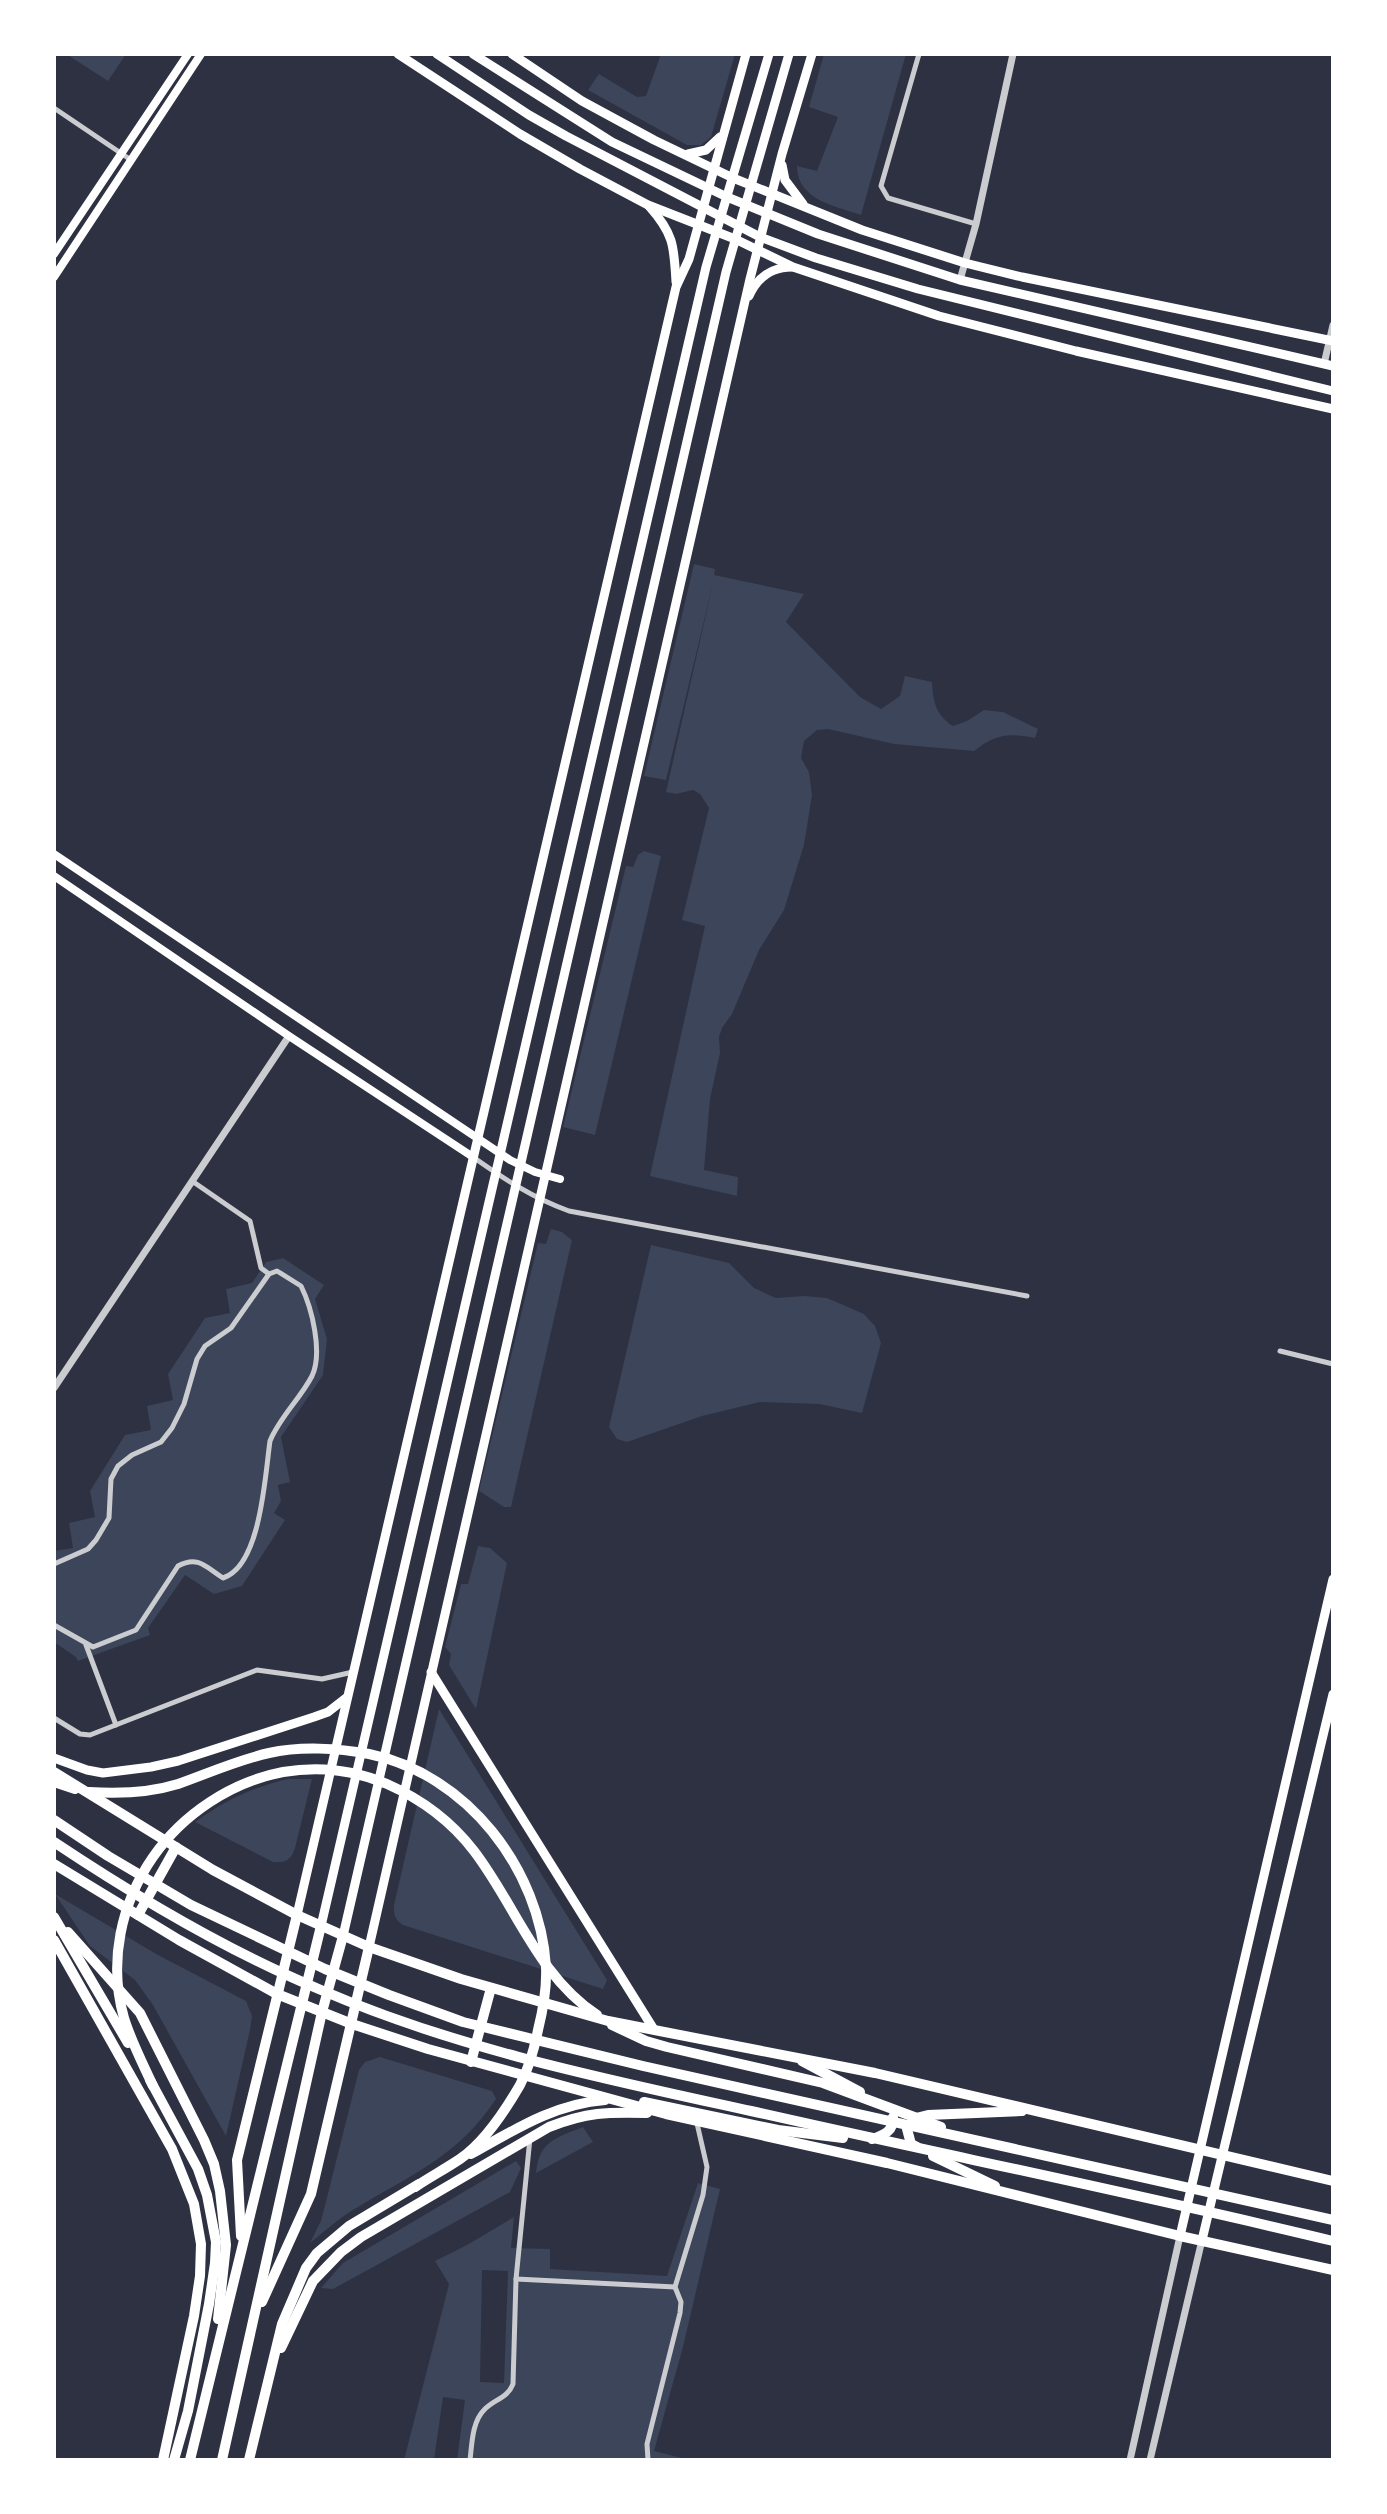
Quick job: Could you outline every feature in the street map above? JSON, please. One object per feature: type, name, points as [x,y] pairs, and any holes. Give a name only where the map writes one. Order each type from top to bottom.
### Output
[{"type":"highway","points":[[54,1782],[88,1792],[132,1793],[176,1784],[271,1753],[344,1751],[381,1757],[419,1772],[441,1784],[466,1804],[491,1830],[526,1885],[536,1915],[546,1970],[543,2010],[531,2060],[520,2085],[498,2119],[462,2158],[415,2187]]},
{"type":"highway","points":[[153,2086],[125,2019],[118,1974],[123,1919],[139,1876],[174,1830],[222,1795],[256,1779],[280,1773],[301,1769],[337,1770],[365,1776],[408,1794],[448,1823],[485,1868],[527,1939],[555,1978],[581,2005],[612,2025],[646,2041],[667,2047],[823,2084],[978,2140]]},
{"type":"highway","points":[[54,1772],[213,1870],[297,1915],[369,1947],[491,1988],[608,2021],[790,2055],[1037,2110],[1333,2181]]},
{"type":"highway","points":[[54,1820],[108,1856],[191,1905],[325,1969],[463,2022],[577,2051],[1333,2220]]},
{"type":"highway","points":[[54,1842],[185,1923],[319,1990],[455,2040],[546,2064],[1223,2214],[1333,2241]]},
{"type":"highway","points":[[138,1915],[176,1847]]},
{"type":"highway","points":[[54,1864],[276,1994],[352,2024],[471,2062],[666,2113],[1333,2270]]},
{"type":"highway","points":[[242,2246],[237,2160],[297,1915]]},
{"type":"highway","points":[[54,1916],[153,2086],[198,2169],[207,2195],[216,2242],[215,2263],[188,2411],[174,2460]]},
{"type":"highway","points":[[54,1916],[140,2013],[199,2128],[214,2164],[226,2245],[220,2307],[202,2412]]},
{"type":"highway","points":[[190,2460],[321,1926]]},
{"type":"highway","points":[[222,2460],[322,2012],[343,1936]]},
{"type":"highway","points":[[54,1940],[172,2149],[194,2204],[201,2244],[200,2276],[163,2460]]},
{"type":"highway","points":[[253,2322],[310,2194],[369,1947]]},
{"type":"highway","points":[[471,2062],[491,1988]]},
{"type":"highway","points":[[770,2137],[873,2139],[887,2133],[893,2123],[892,2113],[886,2105],[790,2055]]},
{"type":"highway","points":[[248,2460],[282,2324],[306,2268],[317,2253],[349,2226],[534,2119],[556,2110],[599,2101],[629,2099],[778,2130],[900,2144]]},
{"type":"highway","points":[[1013,2194],[911,2144],[907,2129],[916,2119],[928,2115],[1037,2110]]},
{"type":"highway","points":[[272,2367],[313,2281],[341,2252],[361,2237],[530,2137],[575,2116],[603,2111],[666,2113]]},
{"type":"main road","points":[[54,254],[188,54]]},
{"type":"main road","points":[[54,277],[201,54]]},
{"type":"main road","points":[[398,54],[520,134],[648,205],[735,239],[793,267],[939,316],[1076,351],[1333,409]]},
{"type":"main road","points":[[437,54],[529,115],[760,237],[816,258],[918,289],[1333,391]]},
{"type":"main road","points":[[472,54],[612,142],[745,205],[842,243],[960,280],[1328,365]]},
{"type":"main road","points":[[512,54],[582,101],[713,169],[885,237],[1022,277],[1331,341]]},
{"type":"main road","points":[[297,1915],[677,287],[699,224],[746,54]]},
{"type":"main road","points":[[321,1926],[696,307],[769,54]]},
{"type":"main road","points":[[343,1936],[726,272],[789,54]]},
{"type":"main road","points":[[369,1947],[741,314],[782,154],[812,54]]},
{"type":"main road","points":[[682,153],[701,153],[712,147],[728,120]]},
{"type":"main road","points":[[782,154],[785,180],[797,198],[810,209]]},
{"type":"main road","points":[[648,205],[663,221],[672,238],[677,287]]},
{"type":"main road","points":[[741,314],[761,278],[780,268],[793,267]]},
{"type":"main road","points":[[54,855],[500,1153],[520,1165],[560,1180]]},
{"type":"main road","points":[[54,876],[473,1157]]},
{"type":"main road","points":[[1180,2236],[1333,1579]]},
{"type":"main road","points":[[431,1672],[653,2028]]},
{"type":"main road","points":[[1202,2240],[1333,1693]]},
{"type":"main road","points":[[54,1758],[103,1773],[151,1767],[178,1761],[314,1717],[328,1712],[346,1698]]},
{"type":"street","points":[[919,54],[881,186],[888,198],[976,224]]},
{"type":"street","points":[[960,280],[976,224],[1013,54]]},
{"type":"street","points":[[54,108],[131,160]]},
{"type":"street","points":[[1328,365],[1333,325]]},
{"type":"street","points":[[54,1388],[289,1036]]},
{"type":"street","points":[[473,1157],[515,1187],[569,1211],[1027,1296]]},
{"type":"street","points":[[192,1181],[250,1221],[261,1268],[268,1274]]},
{"type":"street","points":[[54,1564],[88,1549],[96,1540],[109,1518],[111,1479],[118,1466],[132,1455],[161,1443],[184,1404],[197,1359],[205,1346],[231,1328],[268,1274],[277,1271],[301,1286],[317,1337],[313,1375],[270,1441],[258,1530],[251,1546],[231,1575],[223,1578],[195,1560],[187,1561],[178,1566],[136,1630],[93,1647],[54,1625]]},
{"type":"street","points":[[1280,1352],[1333,1364]]},
{"type":"street","points":[[86,1645],[116,1726]]},
{"type":"street","points":[[54,1718],[80,1734],[90,1735],[257,1670],[322,1679],[353,1672]]},
{"type":"street","points":[[648,2460],[647,2444],[680,2313],[681,2302],[675,2287],[703,2196],[707,2167],[696,2119]]},
{"type":"street","points":[[470,2460],[476,2421],[484,2409],[509,2394],[513,2384],[516,2279],[530,2137]]},
{"type":"street","points":[[1130,2460],[1180,2236]]},
{"type":"street","points":[[1150,2460],[1202,2240]]},
{"type":"street","points":[[516,2279],[675,2287]]},
{"type":"shaded area","points":[[66,54],[126,54],[108,81]]},
{"type":"shaded area","points":[[661,54],[735,54],[711,137],[701,145],[687,145],[588,90],[599,74],[637,97],[646,96]]},
{"type":"shaded area","points":[[824,54],[906,54],[861,215],[819,200],[803,187],[799,177],[797,166],[817,171],[838,117],[809,107]]},
{"type":"shaded area","points":[[694,564],[715,569],[714,575],[804,594],[786,622],[860,697],[881,709],[900,696],[905,676],[932,682],[936,707],[953,726],[984,710],[1003,712],[1038,729],[1035,738],[1003,736],[974,751],[894,744],[828,729],[817,730],[804,741],[801,758],[809,772],[812,795],[804,845],[784,910],[759,950],[732,1014],[719,1037],[720,1053],[710,1099],[704,1170],[738,1177],[737,1196],[650,1176],[705,926],[682,920],[709,808],[700,794],[693,790],[676,794],[666,792],[713,583],[666,780],[644,776]]},
{"type":"shaded area","points":[[644,851],[661,856],[595,1135],[563,1127],[626,866],[633,867],[638,855]]},
{"type":"shaded area","points":[[551,1229],[562,1232],[572,1240],[511,1507],[504,1507],[479,1491],[538,1243],[546,1244]]},
{"type":"shaded area","points":[[651,1245],[729,1263],[754,1288],[776,1298],[827,1298],[864,1314],[875,1326],[881,1343],[862,1413],[819,1404],[760,1402],[702,1416],[627,1442],[617,1439],[609,1427]]},
{"type":"shaded area","points":[[283,1258],[324,1285],[315,1299],[327,1339],[323,1375],[281,1437],[290,1482],[278,1485],[281,1501],[274,1513],[285,1520],[242,1586],[214,1594],[185,1575],[148,1628],[150,1635],[78,1661],[54,1642],[54,1551],[73,1548],[69,1523],[95,1517],[90,1491],[125,1435],[151,1430],[147,1406],[173,1400],[168,1374],[205,1318],[230,1313],[226,1289],[252,1283],[266,1262]]},
{"type":"shaded area","points":[[478,1546],[490,1548],[507,1563],[476,1709],[449,1665],[451,1654],[445,1647],[461,1584],[468,1584]]},
{"type":"shaded area","points":[[439,1709],[607,1980],[603,1989],[403,1925],[396,1919],[394,1905]]},
{"type":"shaded area","points":[[288,1779],[312,1779],[295,1848],[290,1858],[285,1861],[273,1862],[195,1822],[239,1796]]},
{"type":"shaded area","points":[[55,1894],[158,1955],[246,2001],[252,2016],[250,2030],[226,2136],[153,2005],[135,1980],[90,1946]]},
{"type":"shaded area","points":[[380,2057],[492,2091],[496,2099],[481,2119],[449,2151],[347,2214],[310,2243],[321,2221],[359,2070],[365,2062]]},
{"type":"shaded area","points":[[583,2127],[593,2142],[536,2173],[545,2147],[557,2138]]},
{"type":"shaded area","points":[[516,2161],[521,2168],[510,2192],[333,2289],[321,2288],[343,2263]]},
{"type":"shaded area","points":[[698,2183],[720,2189],[683,2347],[654,2451],[690,2460],[457,2460],[465,2400],[443,2397],[434,2460],[404,2460],[449,2284],[435,2261],[514,2217],[511,2248],[550,2249],[550,2269],[667,2276]],"holes":[[[482,2270],[508,2271],[504,2383],[480,2382]]]}]
